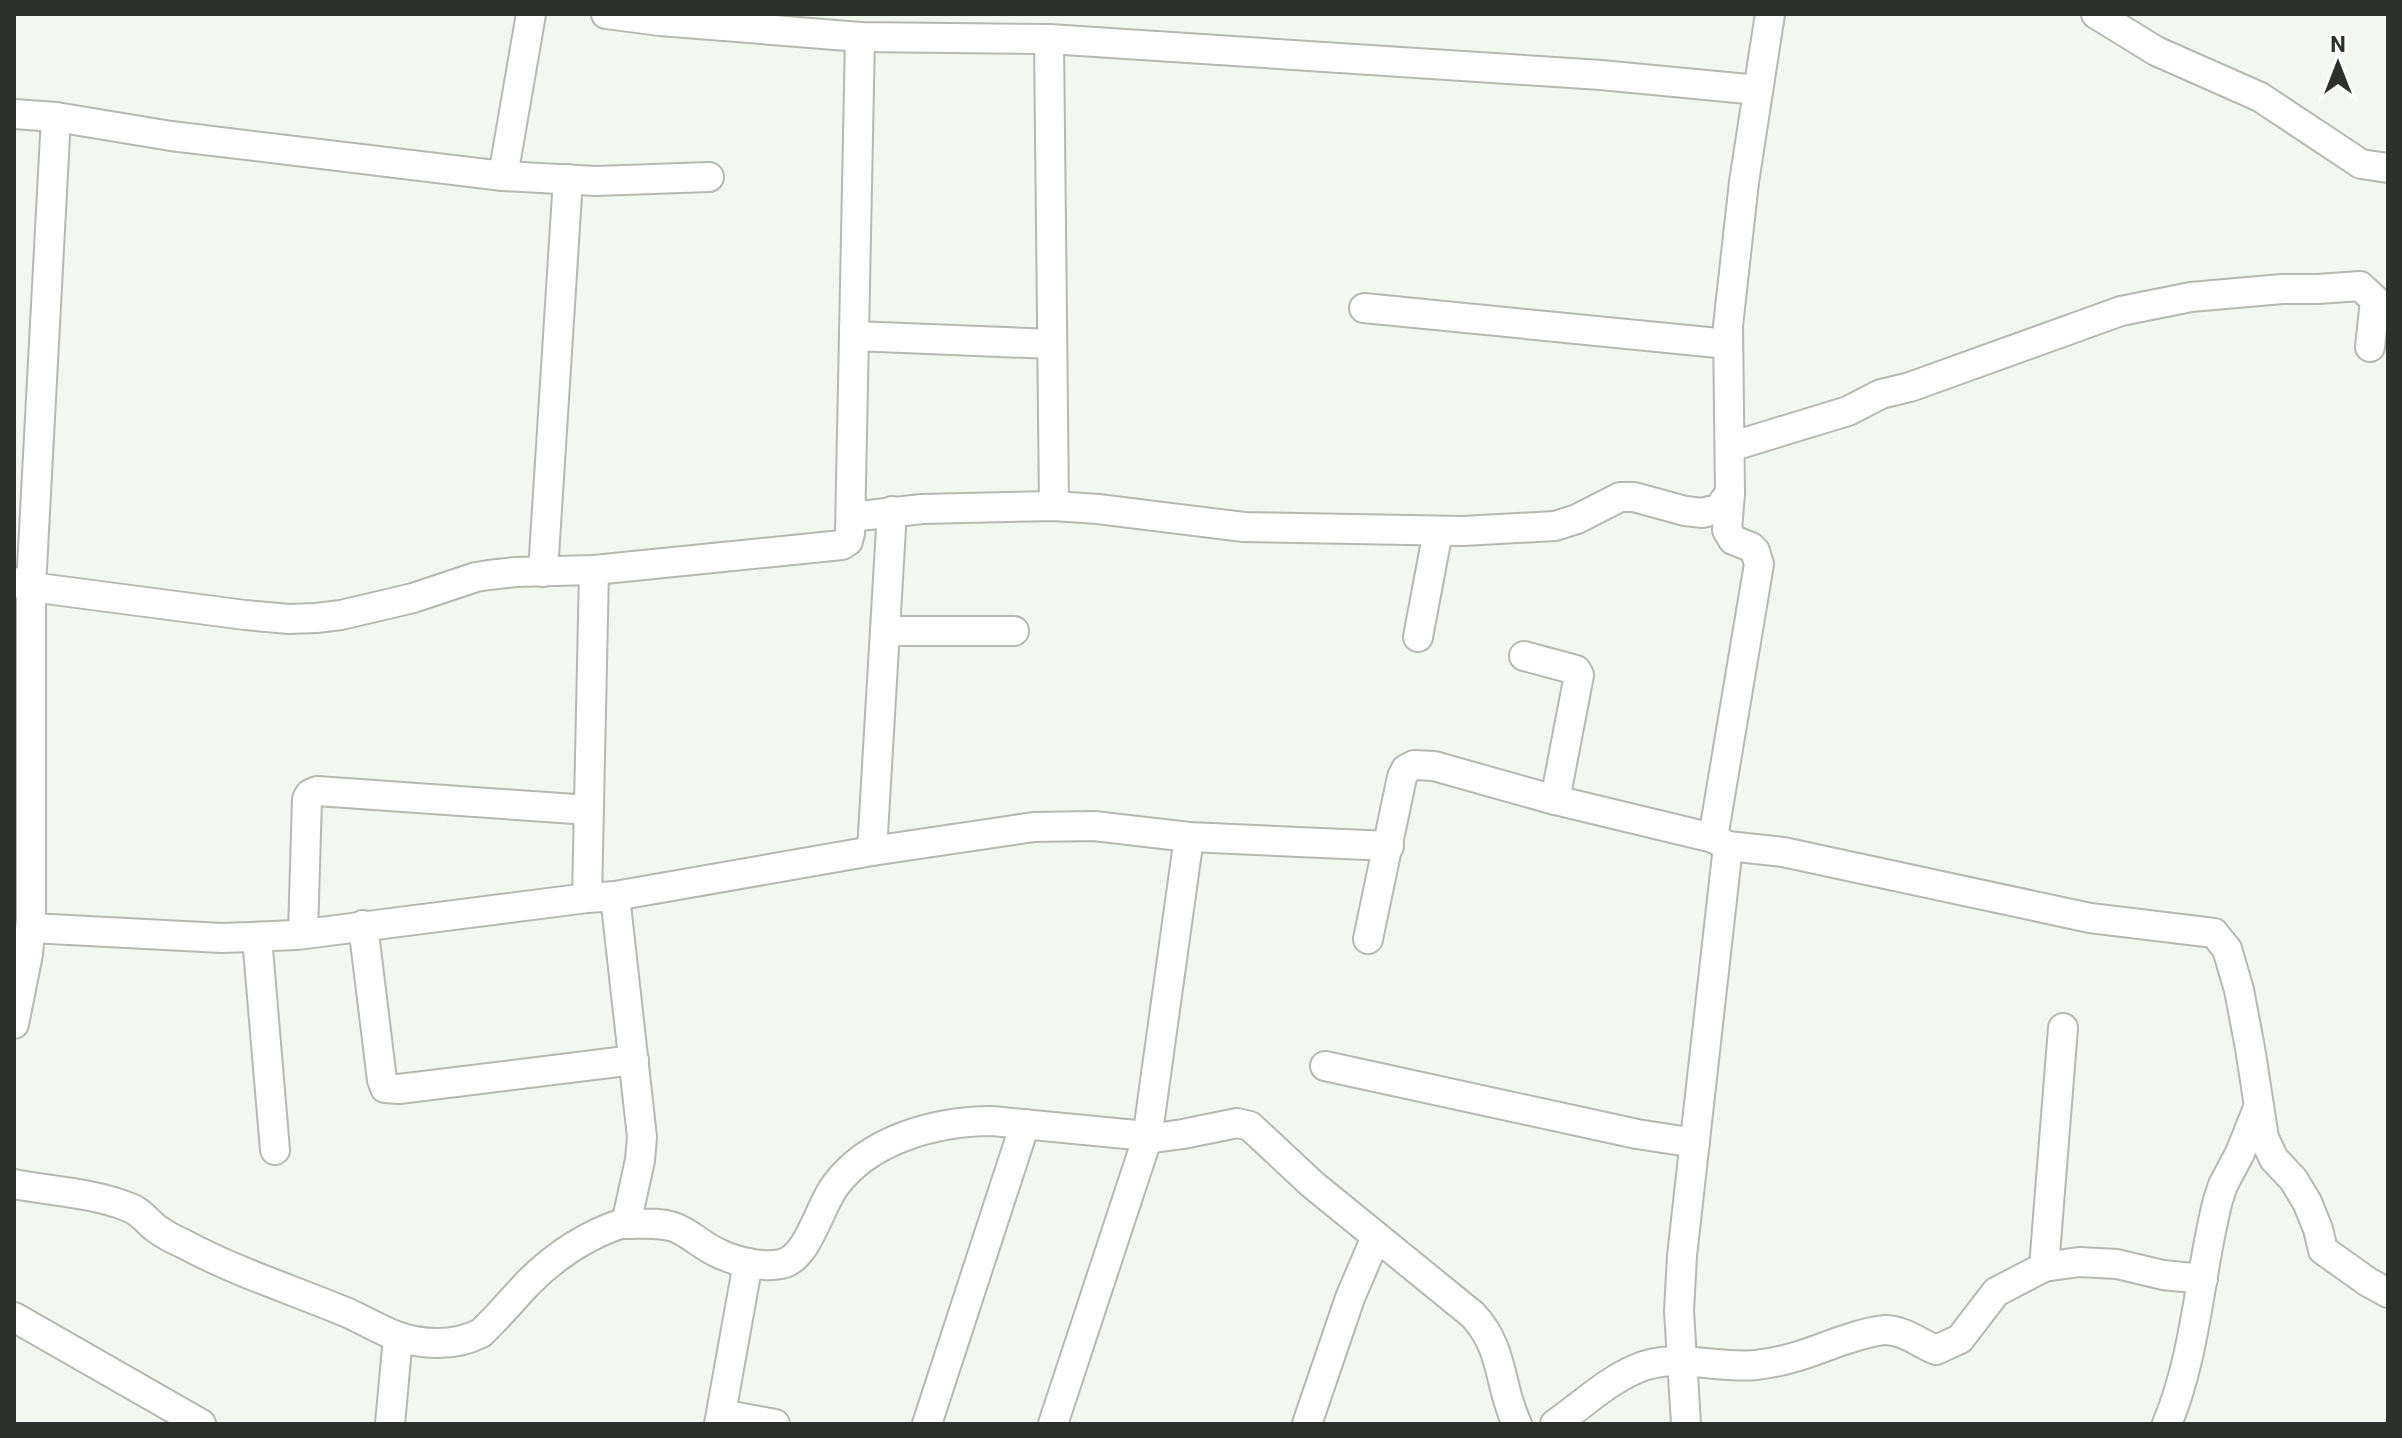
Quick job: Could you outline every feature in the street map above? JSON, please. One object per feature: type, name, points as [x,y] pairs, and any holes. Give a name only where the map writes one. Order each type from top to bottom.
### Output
[{"type":"street","points":[[503,176],[531,14]]},
{"type":"street","points":[[606,14],[860,37],[1049,39],[1601,75],[1758,90]]},
{"type":"street","points":[[1686,1424],[1679,1311],[1681,1268],[1695,1143],[1720,842],[1759,564],[1751,547],[1733,540],[1728,534],[1729,314],[1744,182],[1770,14]]},
{"type":"street","points":[[2096,14],[2156,51],[2260,97],[2361,164],[2388,168]]},
{"type":"street","points":[[22,585],[245,615],[302,618],[341,615],[413,598],[476,577],[516,572],[594,570],[842,545],[849,539],[851,517],[860,37]]},
{"type":"street","points":[[1049,39],[1054,506]]},
{"type":"street","points":[[14,114],[503,176],[596,181],[709,177]]},
{"type":"street","points":[[14,1024],[31,928],[23,876],[22,585],[56,117]]},
{"type":"street","points":[[543,572],[568,179]]},
{"type":"street","points":[[1730,447],[1848,411],[1881,394],[1910,387],[2121,311],[2191,297],[2360,286],[2375,300],[2370,347]]},
{"type":"street","points":[[1364,308],[1728,344]]},
{"type":"street","points":[[854,336],[1052,344]]},
{"type":"street","points":[[851,517],[922,509],[1054,506],[1244,527],[1438,531],[1555,526],[1577,519],[1620,497],[1634,497],[1703,513],[1719,508],[1730,493]]},
{"type":"street","points":[[872,851],[892,511]]},
{"type":"street","points":[[1418,637],[1438,531]]},
{"type":"street","points":[[587,898],[594,570]]},
{"type":"street","points":[[885,631],[1014,631]]},
{"type":"street","points":[[1524,656],[1576,670],[1579,675],[1555,800]]},
{"type":"street","points":[[1368,939],[1402,777],[1406,769],[1414,765],[1434,766],[1720,842],[1783,852],[2090,918],[2214,933],[2227,949],[2239,990],[2264,1138],[2274,1159],[2293,1179],[2307,1202],[2323,1250],[2388,1293]]},
{"type":"street","points":[[303,934],[307,799],[310,794],[317,791],[589,810]]},
{"type":"street","points":[[31,928],[222,938],[303,934],[615,896],[872,851],[1047,826],[1094,826],[1189,837],[1389,846]]},
{"type":"street","points":[[1053,1424],[1147,1139],[1189,837]]},
{"type":"street","points":[[615,896],[642,1147],[626,1224]]},
{"type":"street","points":[[363,925],[385,1088],[399,1089],[634,1060]]},
{"type":"street","points":[[257,937],[275,1150]]},
{"type":"street","points":[[2044,1267],[2063,1028]]},
{"type":"street","points":[[1325,1066],[1637,1134],[1695,1143]]},
{"type":"street","points":[[2167,1424],[2192,1345],[2213,1220],[2223,1185],[2258,1108]]},
{"type":"street","points":[[14,1184],[127,1206],[158,1230],[208,1257],[348,1313],[398,1337],[431,1343],[468,1340],[481,1333],[536,1275],[592,1234],[626,1222],[659,1223],[673,1227],[689,1233],[715,1252],[748,1263],[779,1265],[789,1262],[805,1244],[834,1188],[857,1164],[884,1146],[917,1133],[956,1123],[992,1121],[1136,1135],[1147,1139],[1237,1123],[1250,1126],[1312,1184],[1473,1315],[1484,1327],[1497,1354],[1517,1424]]},
{"type":"street","points":[[927,1424],[1025,1124]]},
{"type":"street","points":[[1307,1424],[1350,1298],[1376,1237]]},
{"type":"street","points":[[1555,1424],[1618,1379],[1654,1364],[1755,1365],[1887,1330],[1907,1334],[1936,1350],[1960,1339],[1996,1292],[2044,1267],[2079,1262],[2117,1264],[2163,1275],[2203,1279]]},
{"type":"street","points":[[748,1263],[720,1419],[775,1424]]},
{"type":"street","points":[[14,1317],[201,1424]]},
{"type":"street","points":[[390,1424],[398,1337]]}]
